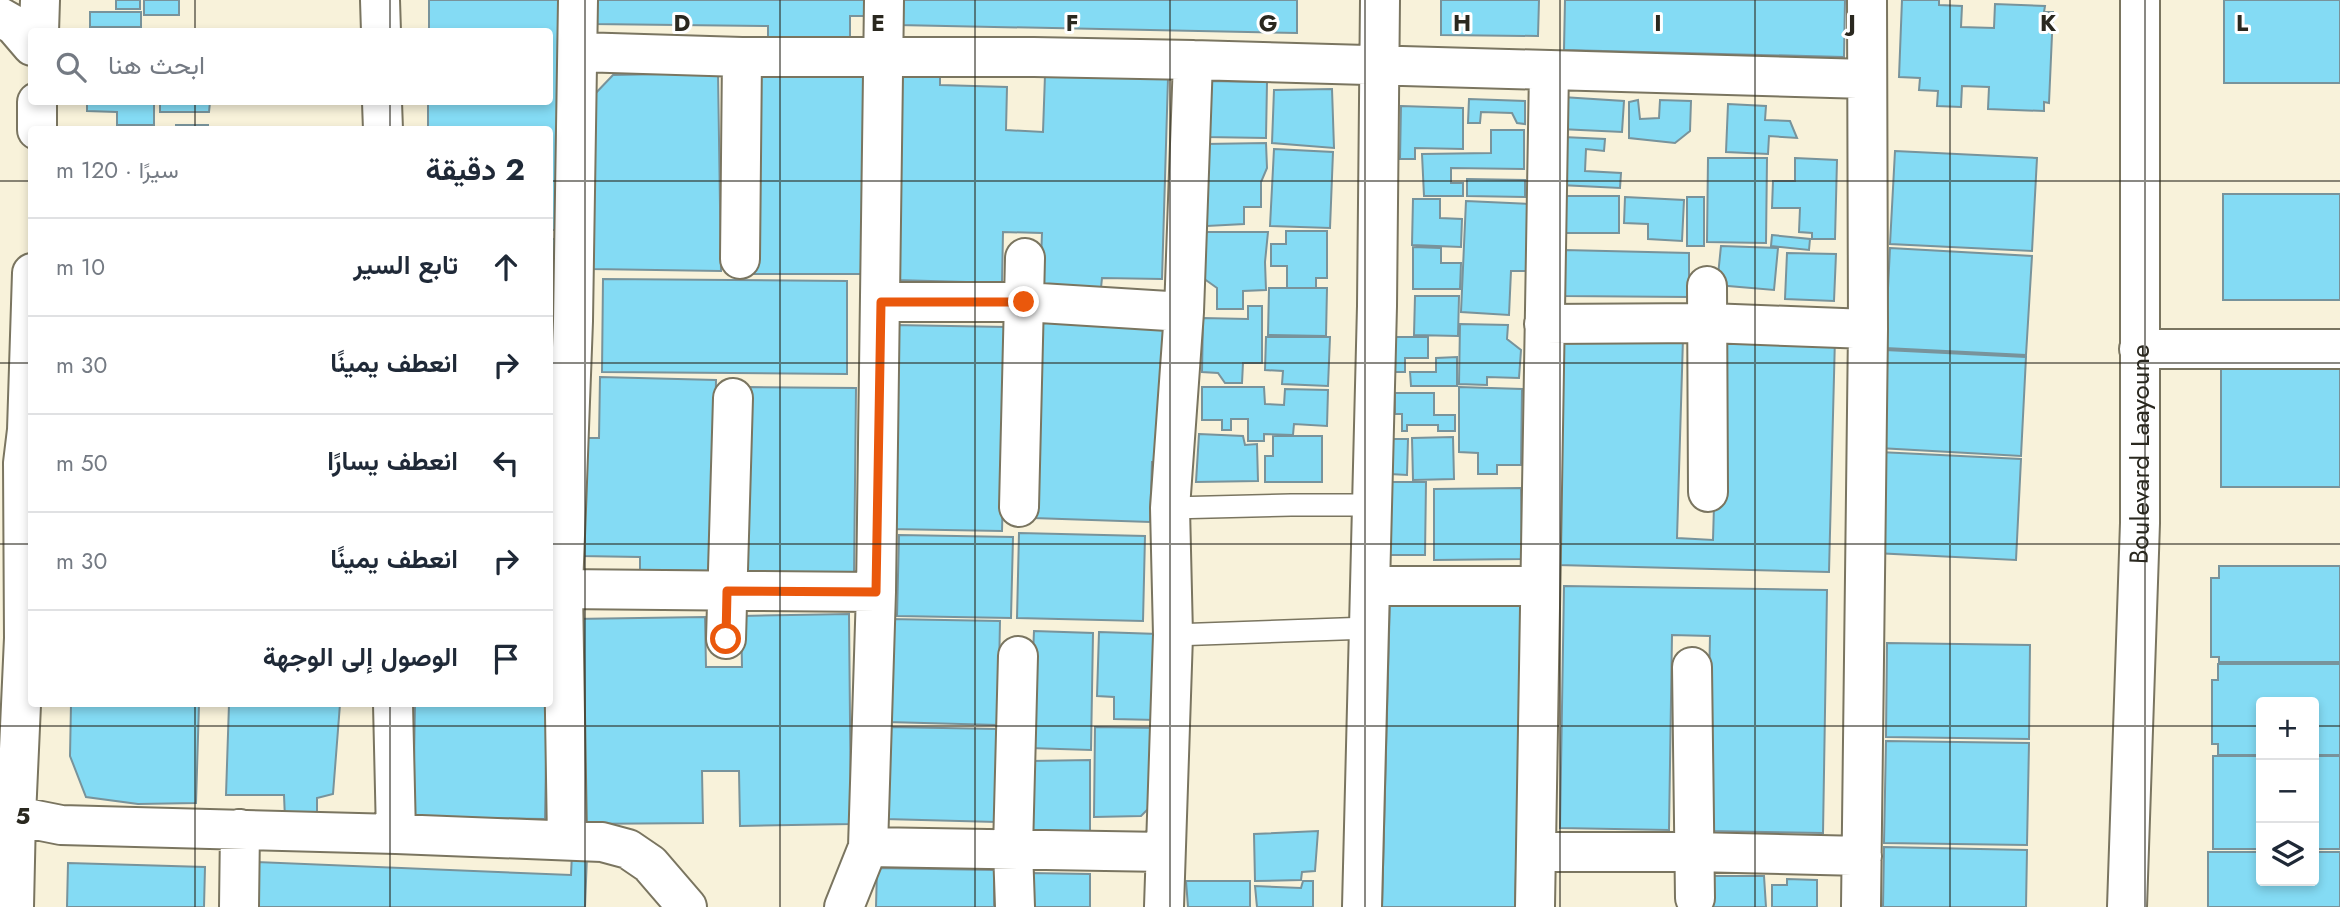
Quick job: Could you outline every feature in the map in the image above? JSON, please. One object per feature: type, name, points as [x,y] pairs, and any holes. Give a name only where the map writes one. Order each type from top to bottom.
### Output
[{"type":"street","points":[[39,28],[40,0]]},
{"type":"street","points":[[380,0],[381,28]]},
{"type":"street","points":[[567,840],[563,589],[573,321],[578,0]]},
{"type":"street","points":[[845,907],[868,847],[876,592],[884,0]]},
{"type":"street","points":[[1362,907],[1377,306],[1380,0]]},
{"type":"street","points":[[1861,907],[1868,329],[1867,0]]},
{"type":"street","name":"Boulevard Laayoune","points":[[2127,907],[2140,523],[2140,0]]},
{"type":"street","points":[[0,17],[14,25],[28,41]]},
{"type":"street","points":[[578,52],[741,57],[1193,60],[1866,79]]},
{"type":"street","points":[[740,259],[741,57]]},
{"type":"street","points":[[1164,907],[1172,635],[1170,508],[1184,312],[1193,60]]},
{"type":"street","points":[[1535,907],[1549,70]]},
{"type":"street","points":[[37,105],[37,126]]},
{"type":"street","points":[[382,105],[383,126]]},
{"type":"street","points":[[1019,507],[1025,258]]},
{"type":"street","points":[[881,302],[1024,302],[1184,312]]},
{"type":"street","points":[[1544,324],[1707,304],[1868,329]]},
{"type":"street","points":[[1707,304],[1708,492]]},
{"type":"street","points":[[2139,349],[2340,349]]},
{"type":"street","points":[[726,639],[733,398]]},
{"type":"street","points":[[14,907],[24,638],[23,463],[28,436]]},
{"type":"street","points":[[1370,586],[1540,586]]},
{"type":"street","points":[[563,589],[876,592]]},
{"type":"street","points":[[1015,907],[1013,849],[1018,656]]},
{"type":"street","points":[[1692,667],[1695,898]]},
{"type":"street","points":[[393,707],[396,834]]},
{"type":"street","points":[[16,816],[61,825],[602,842],[628,849],[650,864],[687,907]]},
{"type":"street","points":[[239,907],[240,829]]},
{"type":"street","points":[[868,847],[1165,852]]},
{"type":"street","points":[[1536,852],[1863,856]]},
{"type":"lane","points":[[1170,508],[1371,505]]},
{"type":"lane","points":[[1172,635],[1369,628]]},
{"type":"building","points":[[116,0],[140,0],[140,9],[116,9]]},
{"type":"building","points":[[144,0],[179,0],[179,15],[144,15]]},
{"type":"building","points":[[429,0],[561,0],[558,230],[553,230],[553,126],[428,126],[428,105],[553,105],[553,28],[429,28]]},
{"type":"building","points":[[592,0],[865,0],[865,16],[850,16],[850,40],[768,39],[768,26],[592,24]]},
{"type":"building","points":[[899,0],[1297,0],[1297,33],[898,25]]},
{"type":"building","points":[[1441,0],[1539,0],[1538,36],[1441,35]]},
{"type":"building","points":[[1565,0],[1845,0],[1844,57],[1564,50]]},
{"type":"building","points":[[1902,0],[1939,0],[1939,5],[1962,6],[1961,27],[1994,28],[1995,4],[2045,6],[2044,12],[2053,12],[2049,103],[2044,102],[2044,111],[1988,109],[1989,87],[1962,86],[1961,107],[1937,106],[1938,91],[1919,90],[1920,78],[1899,77]]},
{"type":"building","points":[[2224,0],[2340,0],[2340,83],[2224,83]]},
{"type":"building","points":[[90,12],[141,12],[141,27],[90,27]]},
{"type":"building","points":[[752,69],[867,70],[865,274],[751,274]]},
{"type":"building","points":[[900,70],[940,71],[940,85],[1007,87],[1006,130],[1043,132],[1045,75],[1168,78],[1162,279],[1102,278],[1101,288],[1040,287],[1042,233],[1003,232],[1002,283],[895,280]]},
{"type":"building","points":[[718,73],[721,271],[591,269],[592,97],[613,75]]},
{"type":"building","points":[[1207,81],[1267,82],[1266,138],[1206,137]]},
{"type":"building","points":[[1332,89],[1334,148],[1272,143],[1274,90]]},
{"type":"building","points":[[1562,97],[1624,101],[1622,132],[1560,129]]},
{"type":"building","points":[[1469,99],[1525,101],[1525,124],[1517,123],[1512,113],[1481,112],[1480,123],[1468,123]]},
{"type":"building","points":[[1638,100],[1640,119],[1659,118],[1660,100],[1691,101],[1690,131],[1675,143],[1629,138],[1629,102]]},
{"type":"building","points":[[1728,104],[1766,106],[1765,120],[1790,121],[1797,138],[1769,136],[1768,154],[1726,152]]},
{"type":"building","points":[[87,105],[154,105],[154,125],[117,125],[117,112],[87,111]]},
{"type":"building","points":[[160,105],[210,105],[209,112],[160,112]]},
{"type":"building","points":[[1401,106],[1463,108],[1463,149],[1415,148],[1415,159],[1400,159]]},
{"type":"building","points":[[176,125],[208,125],[208,126]]},
{"type":"building","points":[[1491,130],[1524,130],[1524,169],[1451,168],[1451,183],[1463,183],[1463,196],[1424,196],[1422,154],[1491,153]]},
{"type":"building","points":[[1563,137],[1605,139],[1604,151],[1586,149],[1585,171],[1621,173],[1620,188],[1560,185]]},
{"type":"building","points":[[1266,143],[1267,168],[1261,182],[1261,207],[1244,207],[1244,224],[1207,226],[1205,144]]},
{"type":"building","points":[[1274,149],[1333,152],[1330,228],[1270,226]]},
{"type":"building","points":[[1895,151],[2037,158],[2032,251],[1890,244]]},
{"type":"building","points":[[1708,158],[1767,158],[1766,243],[1707,242]]},
{"type":"building","points":[[1795,158],[1837,160],[1835,239],[1812,239],[1812,233],[1799,232],[1800,208],[1772,208],[1773,181],[1795,181]]},
{"type":"building","points":[[1467,179],[1525,180],[1525,197],[1467,196]]},
{"type":"building","points":[[2223,194],[2340,194],[2340,300],[2223,300]]},
{"type":"building","points":[[1559,196],[1619,196],[1619,233],[1559,233]]},
{"type":"building","points":[[1625,197],[1684,200],[1682,241],[1648,239],[1648,224],[1624,223]]},
{"type":"building","points":[[1687,197],[1704,197],[1704,246],[1687,246]]},
{"type":"building","points":[[1413,199],[1440,199],[1440,218],[1462,219],[1461,247],[1412,245]]},
{"type":"building","points":[[1466,201],[1529,204],[1526,271],[1511,271],[1509,315],[1461,312]]},
{"type":"building","points":[[1286,231],[1327,231],[1327,278],[1316,278],[1316,288],[1287,288],[1287,266],[1271,266],[1271,244],[1286,244]]},
{"type":"building","points":[[1203,232],[1268,232],[1266,290],[1243,291],[1243,309],[1217,309],[1217,288],[1203,278]]},
{"type":"building","points":[[1772,235],[1810,239],[1809,250],[1771,246]]},
{"type":"building","points":[[553,239],[555,239],[553,352]]},
{"type":"building","points":[[1721,246],[1778,248],[1774,290],[1717,285]]},
{"type":"building","points":[[1413,247],[1441,248],[1441,263],[1461,263],[1460,289],[1413,289]]},
{"type":"building","points":[[1890,248],[2032,256],[2026,355],[1885,348]]},
{"type":"building","points":[[1564,250],[1689,253],[1689,297],[1563,296]]},
{"type":"building","points":[[1787,253],[1836,254],[1834,301],[1785,299]]},
{"type":"building","points":[[603,279],[847,281],[847,374],[602,372]]},
{"type":"building","points":[[1269,288],[1327,288],[1326,336],[1268,335]]},
{"type":"building","points":[[1415,296],[1459,296],[1458,336],[1414,335]]},
{"type":"building","points":[[1248,306],[1262,306],[1262,363],[1243,363],[1242,383],[1225,383],[1218,373],[1202,372],[1203,318],[1248,319]]},
{"type":"building","points":[[1039,321],[1168,325],[1164,462],[1152,462],[1150,522],[1033,518]]},
{"type":"building","points":[[1460,324],[1508,325],[1507,339],[1521,350],[1519,378],[1487,377],[1487,385],[1459,384]]},
{"type":"building","points":[[893,325],[1007,327],[1002,531],[889,529]]},
{"type":"building","points":[[1719,333],[1835,337],[1829,572],[1558,565],[1564,335],[1683,338],[1677,538],[1713,540]]},
{"type":"building","points":[[1266,337],[1330,337],[1328,386],[1282,384],[1283,371],[1265,370]]},
{"type":"building","points":[[1392,337],[1428,337],[1428,358],[1405,358],[1405,372],[1392,372]]},
{"type":"building","points":[[1885,350],[2026,357],[2021,456],[1879,448]]},
{"type":"building","points":[[1457,357],[1457,386],[1411,386],[1410,372],[1436,372],[1436,358]]},
{"type":"building","points":[[2221,365],[2340,365],[2340,487],[2221,487]]},
{"type":"building","points":[[600,377],[716,380],[712,571],[640,570],[640,557],[580,556],[583,438],[599,438]]},
{"type":"building","points":[[747,387],[856,388],[854,577],[745,575]]},
{"type":"building","points":[[1202,387],[1264,387],[1265,404],[1284,405],[1285,389],[1328,390],[1327,426],[1294,424],[1293,435],[1264,434],[1264,441],[1248,441],[1248,419],[1231,419],[1231,430],[1222,430],[1222,420],[1202,420]]},
{"type":"building","points":[[1459,387],[1522,389],[1521,465],[1497,465],[1497,474],[1478,474],[1478,453],[1459,452]]},
{"type":"building","points":[[1395,393],[1434,393],[1434,415],[1455,415],[1455,431],[1438,431],[1438,425],[1407,425],[1407,431],[1402,431],[1402,414],[1395,414]]},
{"type":"building","points":[[1199,434],[1243,436],[1245,445],[1257,444],[1258,481],[1196,482]]},
{"type":"building","points":[[1273,436],[1322,436],[1322,482],[1265,482],[1265,456],[1273,456]]},
{"type":"building","points":[[1453,437],[1454,479],[1413,480],[1412,438]]},
{"type":"building","points":[[1391,439],[1408,439],[1407,475],[1390,474]]},
{"type":"building","points":[[1879,452],[2021,459],[2016,560],[1874,553]]},
{"type":"building","points":[[1391,482],[1426,482],[1425,555],[1390,555]]},
{"type":"building","points":[[1521,488],[1522,559],[1434,560],[1434,489]]},
{"type":"building","points":[[1019,533],[1145,536],[1143,621],[1017,618]]},
{"type":"building","points":[[899,535],[1013,537],[1011,618],[897,616]]},
{"type":"building","points":[[2219,566],[2340,566],[2340,662],[2219,662],[2219,657],[2211,657],[2211,578],[2219,578]]},
{"type":"building","points":[[1564,586],[1827,590],[1823,833],[1706,831],[1710,636],[1672,635],[1669,830],[1560,828]]},
{"type":"building","points":[[1390,596],[1523,599],[1515,907],[1382,907]]},
{"type":"building","points":[[849,614],[851,824],[740,826],[739,771],[702,771],[703,823],[575,824],[573,619],[705,617],[706,667],[742,667],[741,616]]},
{"type":"building","points":[[889,619],[1000,621],[998,725],[887,722]]},
{"type":"building","points":[[1034,631],[1093,633],[1091,750],[1029,748]]},
{"type":"building","points":[[1099,632],[1158,634],[1156,720],[1114,719],[1114,697],[1097,696]]},
{"type":"building","points":[[1887,643],[2030,645],[2029,739],[1886,737]]},
{"type":"building","points":[[2218,664],[2340,664],[2340,755],[2319,755],[2319,697],[2256,697],[2256,755],[2218,755],[2218,744],[2212,744],[2212,680],[2218,680]]},
{"type":"building","points":[[71,707],[199,707],[196,803],[138,804],[86,797],[70,756]]},
{"type":"building","points":[[229,707],[340,707],[333,794],[317,798],[317,819],[285,819],[284,795],[226,795]]},
{"type":"building","points":[[415,707],[547,707],[545,819],[413,817]]},
{"type":"building","points":[[887,727],[998,729],[996,822],[885,819]]},
{"type":"building","points":[[1095,727],[1161,728],[1159,798],[1141,816],[1094,817]]},
{"type":"building","points":[[1886,741],[2029,743],[2027,845],[1884,843]]},
{"type":"building","points":[[2213,756],[2256,756],[2256,849],[2213,849]]},
{"type":"building","points":[[2319,756],[2340,756],[2340,849],[2319,849]]},
{"type":"building","points":[[1090,760],[1090,831],[1031,831],[1030,761]]},
{"type":"building","points":[[1318,831],[1315,871],[1302,872],[1301,880],[1255,881],[1254,834]]},
{"type":"building","points":[[1884,847],[2027,850],[2026,907],[1883,907]]},
{"type":"building","points":[[2208,852],[2256,852],[2256,886],[2319,886],[2319,852],[2340,852],[2340,907],[2208,907]]},
{"type":"building","points":[[572,853],[587,855],[585,907],[255,907],[257,862],[571,875]]},
{"type":"building","points":[[68,863],[205,867],[204,907],[67,907]]},
{"type":"building","points":[[877,868],[994,870],[994,907],[876,907]]},
{"type":"building","points":[[1029,873],[1090,874],[1090,907],[1028,907]]},
{"type":"building","points":[[1708,876],[1764,876],[1766,907],[1705,907]]},
{"type":"building","points":[[1787,879],[1817,880],[1817,907],[1772,907],[1772,885],[1787,885]]},
{"type":"building","points":[[1186,881],[1250,881],[1250,907],[1188,907]]},
{"type":"building","points":[[1303,881],[1313,881],[1313,907],[1257,907],[1255,886],[1301,888]]},
{"type":"route","points":[[726,639],[727,591],[876,592],[881,302],[1024,302]]}]
